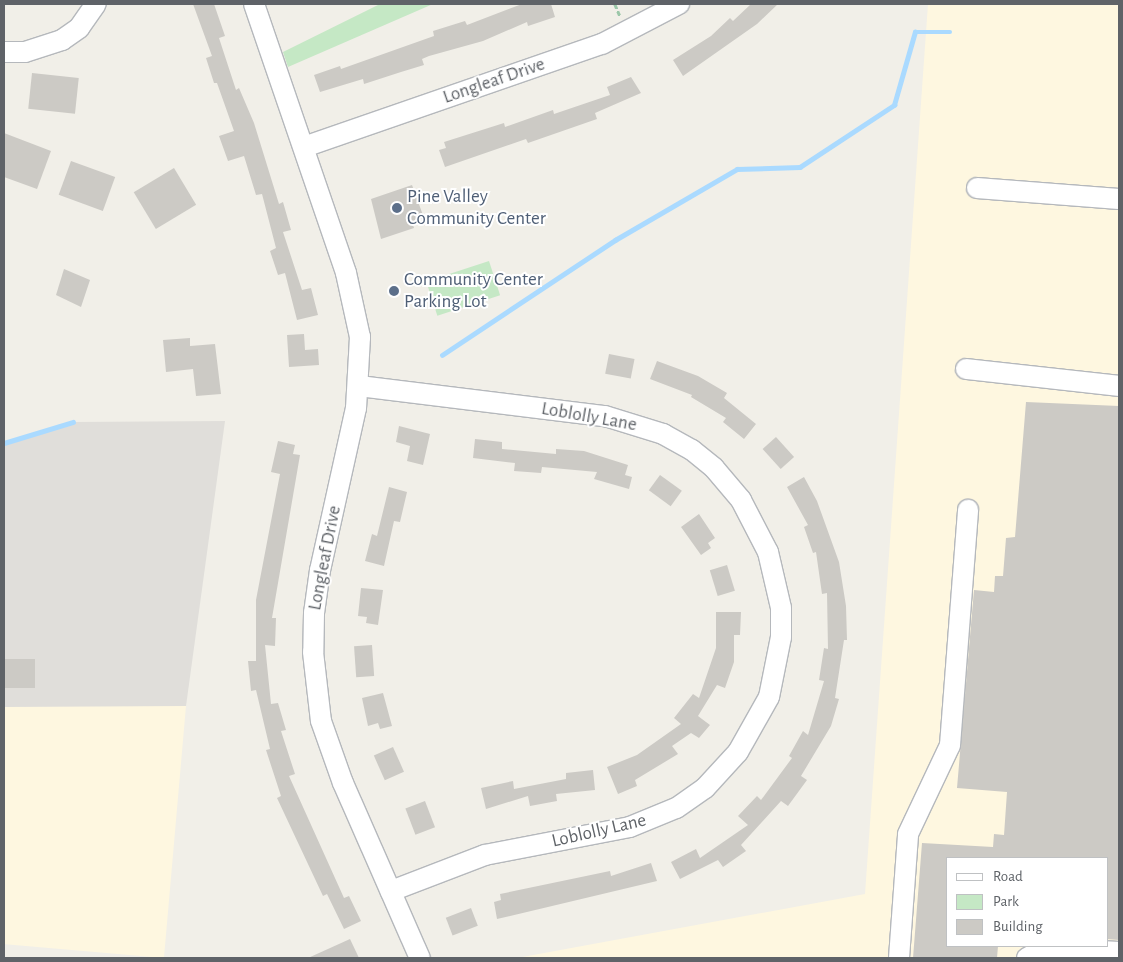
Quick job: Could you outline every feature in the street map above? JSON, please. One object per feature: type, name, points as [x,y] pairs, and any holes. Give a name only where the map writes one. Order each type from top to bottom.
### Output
[{"type":"street","points":[[4,52],[26,52],[62,40],[79,28],[96,4]]},
{"type":"street","name":"Longleaf Drive","points":[[254,4],[304,148],[355,309],[360,337],[358,386],[353,429],[320,570],[313,652],[321,722],[334,761],[420,958]]},
{"type":"street","name":"Longleaf Drive","points":[[304,148],[602,44],[679,4]]},
{"type":"street","points":[[977,188],[1119,199]]},
{"type":"street","points":[[966,369],[1119,386]]},
{"type":"street","name":"Loblolly Lane","points":[[358,386],[605,416],[663,434],[692,450],[714,468],[741,500],[768,552],[780,608],[781,637],[769,697],[738,752],[705,788],[676,808],[638,824],[484,855],[390,891]]},
{"type":"street","points":[[899,958],[908,834],[950,745],[968,510]]},
{"type":"street","points":[[1028,958],[1045,948],[1119,952]]},
{"type":"path","points":[[615,4],[622,20]]},
{"type":"shaded area","points":[[928,4],[1119,4],[1119,958],[517,958],[865,894]]},
{"type":"shaded area","points":[[225,421],[186,706],[4,707],[4,443],[73,422]]},
{"type":"shaded area","points":[[5,690],[186,706],[164,958],[4,944]]},
{"type":"green space","points":[[380,4],[433,4],[288,67],[283,52]]},
{"type":"green space","points":[[489,261],[500,295],[437,316],[426,281]]},
{"type":"building","points":[[193,4],[214,4],[225,36],[219,38],[236,90],[239,88],[254,123],[279,204],[283,202],[291,230],[283,232],[302,290],[311,288],[318,315],[297,320],[285,273],[278,275],[270,251],[276,248],[262,194],[256,195],[244,156],[228,161],[219,136],[234,131],[217,83],[214,83],[206,58],[212,56]]},
{"type":"building","points":[[522,4],[551,4],[555,17],[528,26],[527,22],[483,41],[429,56],[422,59],[424,65],[364,84],[363,79],[320,92],[314,75],[340,66],[341,69],[434,36],[433,31],[465,21],[467,25]]},
{"type":"building","points":[[751,4],[778,4],[757,24],[683,76],[673,60],[711,36],[730,18],[733,21]]},
{"type":"building","points":[[32,73],[79,78],[75,114],[28,109]]},
{"type":"building","points":[[631,77],[641,93],[595,113],[597,119],[528,143],[526,139],[445,167],[439,150],[446,148],[444,142],[504,123],[505,127],[553,110],[554,114],[610,95],[607,87]]},
{"type":"building","points":[[4,133],[51,151],[37,189],[4,177]]},
{"type":"building","points":[[71,161],[115,177],[103,211],[59,195]]},
{"type":"building","points":[[174,168],[196,205],[156,229],[134,192]]},
{"type":"building","name":"Pine Valley Community Center","points":[[412,185],[424,218],[412,222],[414,228],[381,239],[371,199]]},
{"type":"building","points":[[64,269],[90,280],[81,307],[56,295]]},
{"type":"building","points":[[304,334],[305,350],[318,349],[319,365],[289,367],[287,335]]},
{"type":"building","points":[[190,338],[190,346],[215,344],[221,394],[196,396],[193,369],[166,372],[163,340]]},
{"type":"building","points":[[609,354],[635,359],[631,379],[605,374]]},
{"type":"building","points":[[657,361],[698,376],[727,393],[724,398],[756,424],[744,439],[723,422],[726,418],[691,397],[692,395],[650,379]]},
{"type":"building","points":[[1026,402],[1119,406],[1119,940],[1108,939],[1108,857],[946,857],[946,947],[998,947],[997,958],[913,958],[922,843],[993,847],[994,834],[1004,835],[1007,792],[957,788],[974,590],[994,592],[995,576],[1003,576],[1006,538],[1015,537]]},
{"type":"building","points":[[399,426],[430,434],[423,465],[407,461],[410,446],[396,442]]},
{"type":"building","points":[[776,437],[794,457],[781,469],[763,449]]},
{"type":"building","points":[[475,439],[502,442],[502,449],[556,454],[556,449],[584,451],[628,465],[625,475],[632,477],[629,489],[594,479],[597,472],[542,467],[541,473],[514,471],[515,463],[473,458]]},
{"type":"building","points":[[278,441],[295,445],[293,454],[300,455],[272,618],[276,618],[275,646],[265,645],[271,704],[278,703],[286,730],[281,731],[295,774],[289,776],[344,898],[349,896],[361,921],[344,929],[327,894],[323,896],[277,798],[281,796],[266,750],[270,749],[256,690],[251,691],[248,661],[256,661],[256,600],[280,474],[271,472]]},
{"type":"building","points":[[660,475],[682,491],[671,506],[649,490]]},
{"type":"building","points":[[804,477],[817,501],[839,562],[846,606],[847,640],[844,640],[835,698],[839,699],[831,726],[801,776],[807,780],[788,806],[781,801],[741,845],[746,851],[723,867],[718,860],[680,879],[671,862],[696,849],[700,858],[748,825],[738,816],[757,796],[761,800],[792,758],[789,756],[803,731],[808,735],[824,681],[819,680],[824,648],[828,649],[827,593],[822,594],[816,552],[813,553],[804,527],[808,525],[787,487]]},
{"type":"building","points":[[389,487],[407,492],[400,522],[394,521],[384,566],[365,561],[372,534],[377,536]]},
{"type":"building","points":[[699,514],[715,538],[708,543],[711,548],[701,555],[681,527]]},
{"type":"building","points":[[727,565],[735,591],[718,596],[710,570]]},
{"type":"building","points":[[361,588],[383,590],[378,625],[366,623],[367,617],[358,616]]},
{"type":"building","points":[[716,612],[741,612],[740,635],[734,635],[734,662],[725,688],[717,685],[698,716],[710,725],[699,738],[691,733],[672,746],[678,754],[635,780],[637,786],[618,794],[607,767],[637,755],[681,724],[674,718],[693,694],[699,698],[716,648]]},
{"type":"building","points":[[372,645],[374,676],[356,677],[354,646]]},
{"type":"building","points":[[5,659],[35,659],[35,688],[5,688]]},
{"type":"building","points":[[383,693],[392,726],[380,729],[378,723],[368,726],[362,698]]},
{"type":"building","points":[[393,747],[404,772],[385,780],[374,756]]},
{"type":"building","points":[[593,770],[595,790],[556,794],[557,801],[530,806],[528,796],[486,809],[481,788],[513,781],[514,789],[566,779],[566,773]]},
{"type":"building","points":[[425,801],[435,827],[415,835],[405,809]]},
{"type":"building","points":[[651,863],[657,881],[497,919],[494,902],[501,900],[500,894],[610,871],[611,876]]},
{"type":"building","points":[[471,908],[478,926],[453,935],[446,918]]},
{"type":"building","points":[[350,939],[359,958],[308,958]]},
{"type":"waterway","points":[[442,355],[615,240],[737,169],[800,167],[894,105],[915,32],[950,32]]},
{"type":"waterway","points":[[4,443],[73,422]]},
{"type":"place","name":"Pine Valley Community Center","points":[[397,208]]},
{"type":"place","name":"Community Center Parking Lot","points":[[394,291]]}]
